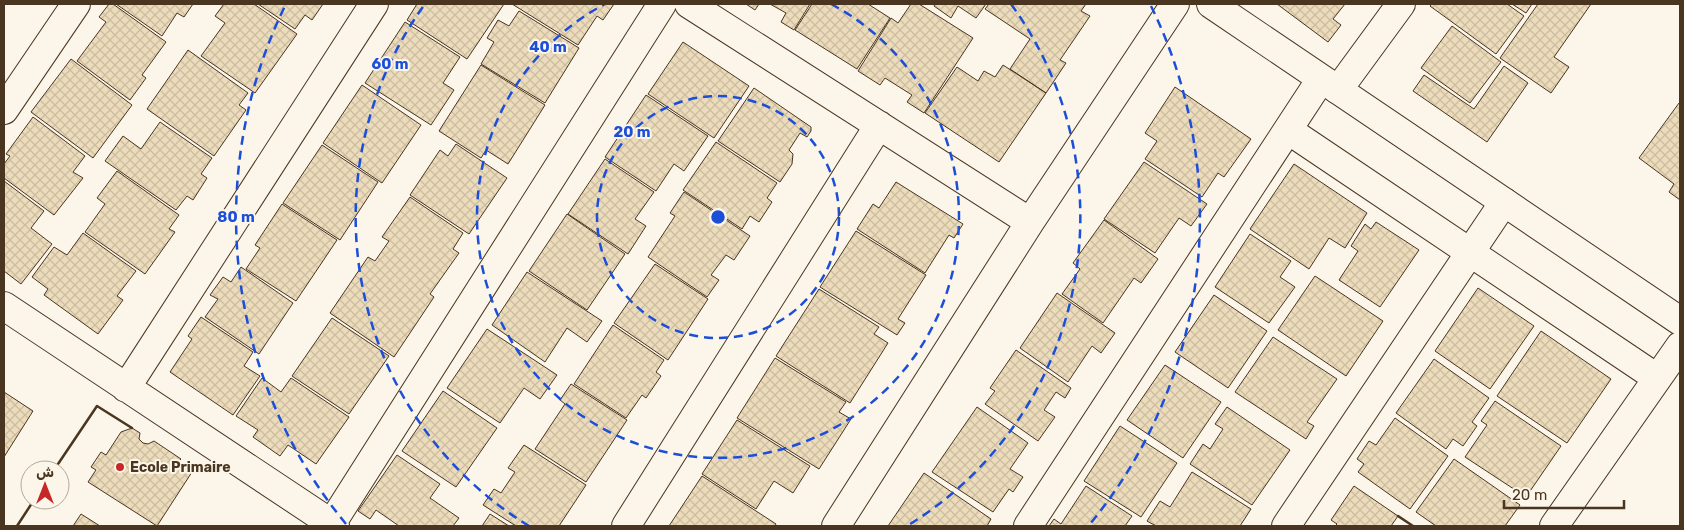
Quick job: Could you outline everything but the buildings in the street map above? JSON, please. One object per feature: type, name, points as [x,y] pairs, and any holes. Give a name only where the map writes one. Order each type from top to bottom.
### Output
[{"type":"street","points":[[4,110],[76,4]]},
{"type":"street","points":[[126,388],[374,4]]},
{"type":"street","points":[[4,306],[332,526],[662,4]]},
{"type":"street","points":[[689,4],[1030,222]]},
{"type":"street","points":[[836,526],[1030,222],[1175,4]]},
{"type":"street","points":[[1211,4],[1680,321]]},
{"type":"street","points":[[1028,526],[1288,130],[1401,4]]},
{"type":"street","points":[[626,526],[879,125]]},
{"type":"street","points":[[1288,130],[1657,378]]},
{"type":"street","points":[[1286,526],[1504,202]]},
{"type":"street","points":[[1554,526],[1680,346]]},
{"type":"wall","points":[[61,460],[97,406],[132,428]]},
{"type":"wall","points":[[17,526],[27,510]]},
{"type":"wall","points":[[1398,516],[1413,526]]},
{"type":"place","name":"Ecole Primaire","points":[[120,467]]}]
